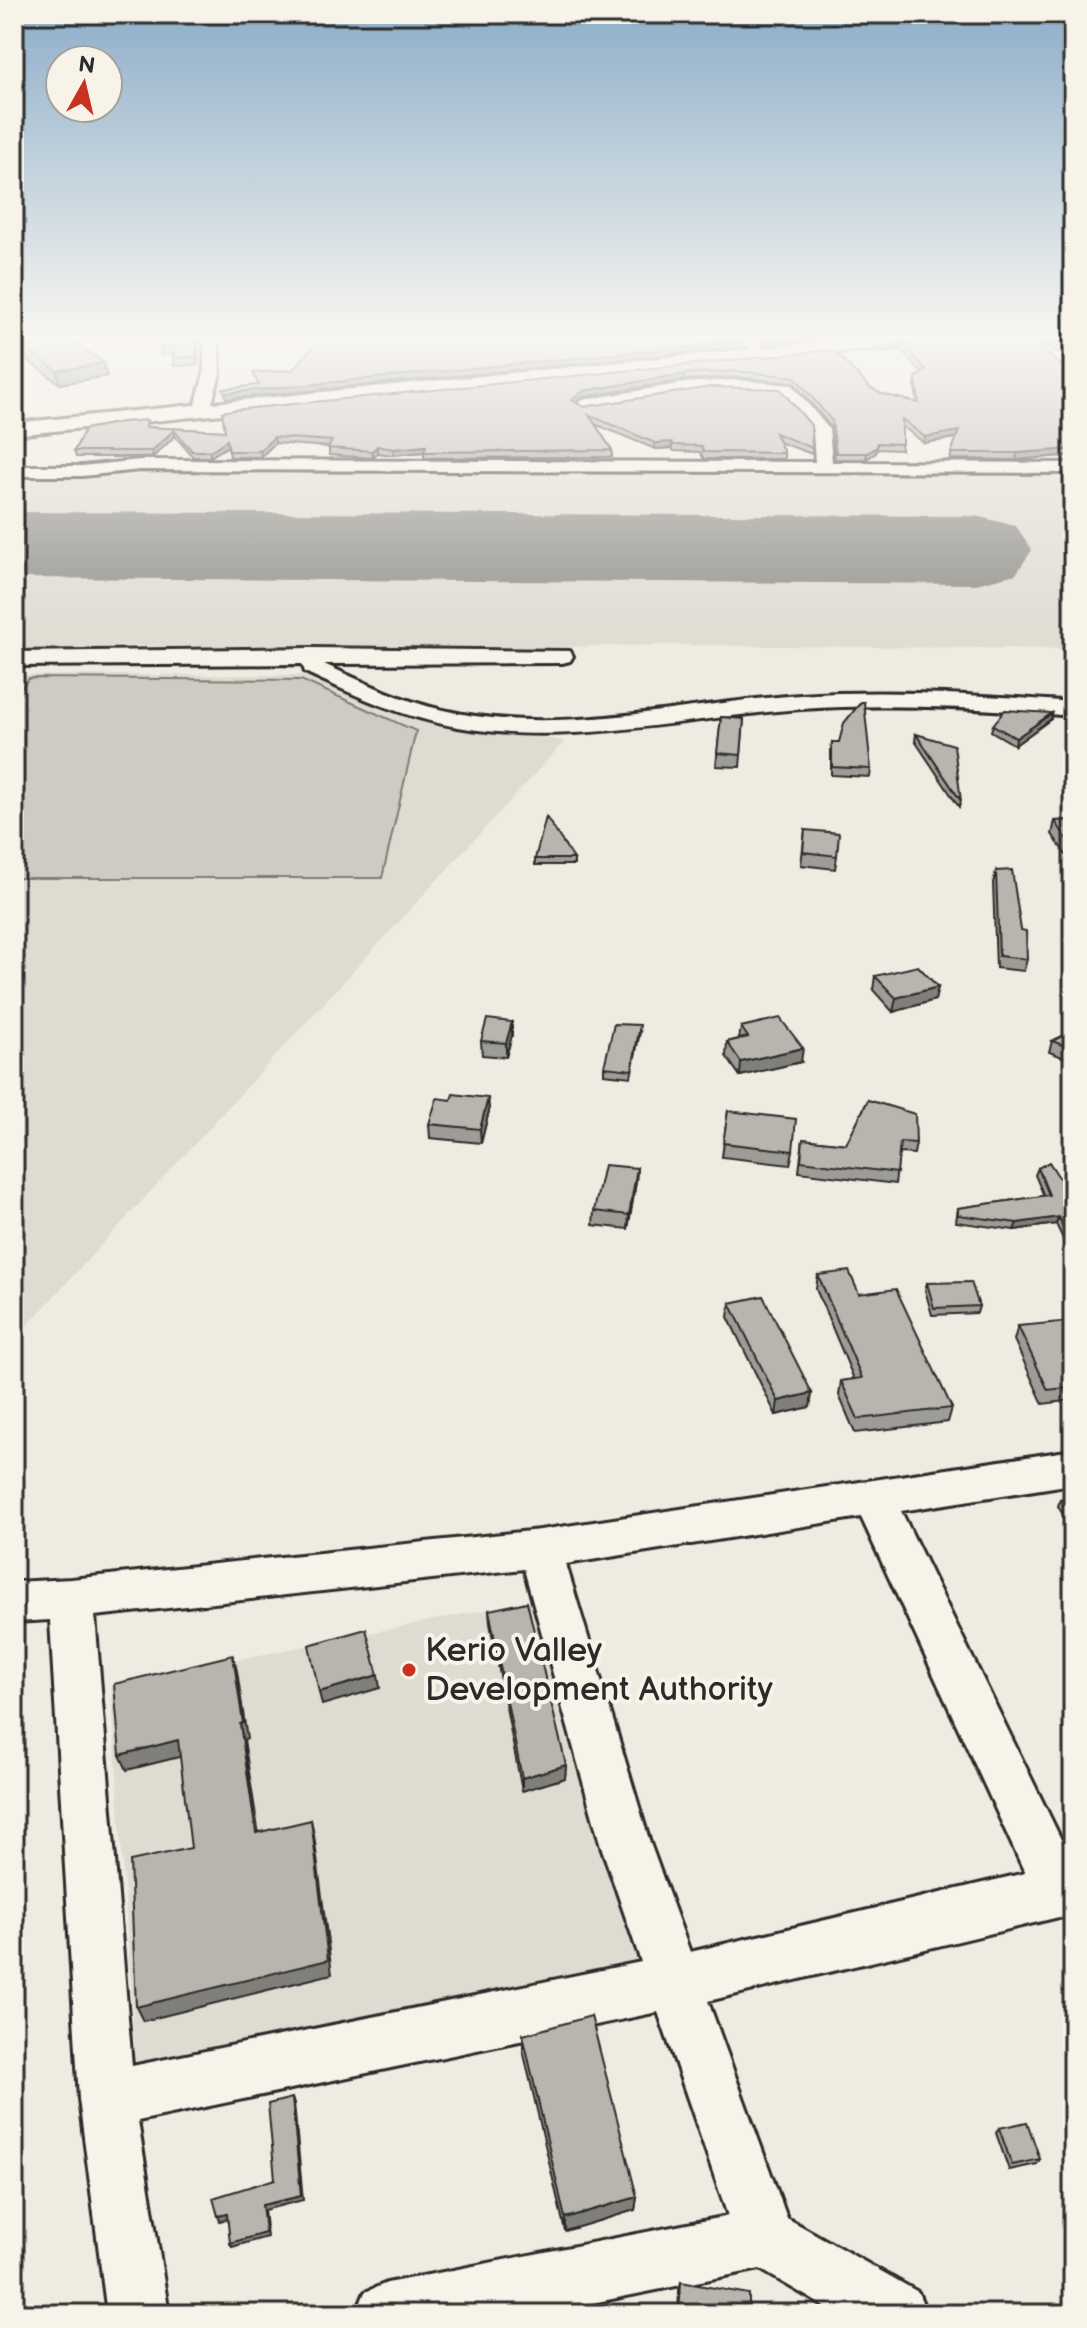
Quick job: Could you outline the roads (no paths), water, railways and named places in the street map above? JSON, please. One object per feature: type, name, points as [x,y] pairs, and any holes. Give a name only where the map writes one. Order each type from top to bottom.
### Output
[{"type":"street","points":[[822,444],[824,466]]},
{"type":"street","points":[[14,471],[82,471],[140,465],[1073,468]]},
{"type":"street","points":[[312,655],[313,667],[385,699],[458,721],[487,724],[555,727],[764,705],[841,701],[964,701],[1073,709]]},
{"type":"street","points":[[14,659],[562,656]]},
{"type":"street","points":[[14,1602],[71,1599],[540,1549],[1073,1467]]},
{"type":"street","points":[[107,2099],[674,1982],[1066,1893],[874,1499]]},
{"type":"street","points":[[540,1549],[625,1843],[765,2238],[896,2314]]},
{"type":"street","points":[[71,1599],[107,2099],[138,2314]]},
{"type":"street","points":[[387,2314],[765,2238]]},
{"type":"place","name":"Kerio Valley Development Authority","points":[[409,1670]]}]
